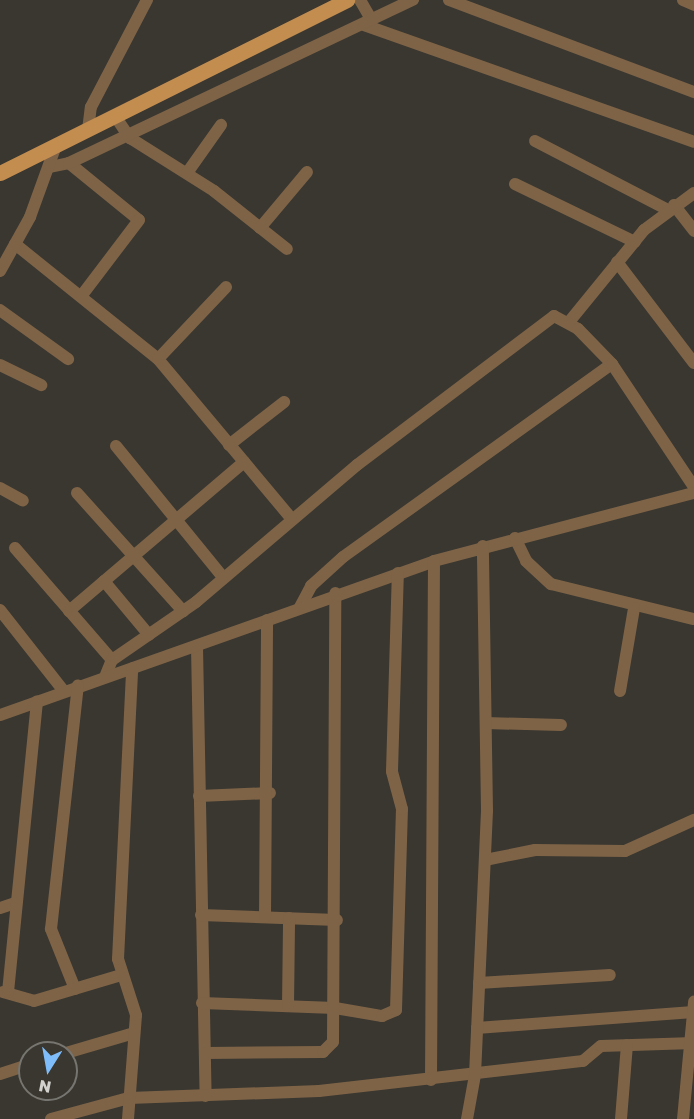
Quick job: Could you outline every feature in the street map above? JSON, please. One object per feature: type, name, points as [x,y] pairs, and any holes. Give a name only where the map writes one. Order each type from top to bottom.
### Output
[{"type":"main road","points":[[0,173],[347,0]]},
{"type":"street","points":[[87,130],[91,108],[147,0]]},
{"type":"street","points":[[360,0],[368,23]]},
{"type":"street","points":[[50,166],[69,163],[177,109],[368,23],[413,0]]},
{"type":"street","points":[[449,0],[694,92]]},
{"type":"street","points":[[683,0],[694,5]]},
{"type":"street","points":[[368,23],[694,142]]},
{"type":"street","points":[[168,90],[177,109]]},
{"type":"street","points":[[115,116],[126,135],[187,173],[287,249]]},
{"type":"street","points":[[187,173],[221,125]]},
{"type":"street","points":[[535,141],[671,208],[694,231]]},
{"type":"street","points":[[0,272],[50,166],[56,145]]},
{"type":"street","points":[[69,163],[139,220],[81,295]]},
{"type":"street","points":[[260,228],[307,172]]},
{"type":"street","points":[[515,184],[634,242]]},
{"type":"street","points":[[569,322],[634,242],[671,208],[694,193]]},
{"type":"street","points":[[15,244],[158,359],[291,518]]},
{"type":"street","points":[[617,262],[694,363]]},
{"type":"street","points":[[158,359],[226,287]]},
{"type":"street","points":[[0,310],[68,359]]},
{"type":"street","points":[[105,677],[112,660],[183,611],[291,518],[550,319],[560,316],[569,322],[612,364],[694,487]]},
{"type":"street","points":[[300,607],[311,586],[344,557],[612,364]]},
{"type":"street","points":[[0,365],[41,386]]},
{"type":"street","points":[[229,445],[284,402]]},
{"type":"street","points":[[116,446],[223,577]]},
{"type":"street","points":[[69,611],[244,462]]},
{"type":"street","points":[[0,488],[23,501]]},
{"type":"street","points":[[77,492],[183,611]]},
{"type":"street","points":[[0,715],[63,690],[197,647],[335,593],[434,561],[483,546],[694,494]]},
{"type":"street","points":[[515,538],[526,561],[551,584],[634,608],[694,620]]},
{"type":"street","points":[[467,1119],[475,1075],[485,860],[486,723],[483,546]]},
{"type":"street","points":[[15,548],[112,660]]},
{"type":"street","points":[[431,1080],[434,561]]},
{"type":"street","points":[[202,1003],[334,1008],[382,1017],[396,1010],[402,810],[392,771],[398,573]]},
{"type":"street","points":[[104,581],[149,635]]},
{"type":"street","points":[[205,1053],[328,1050],[333,1042],[337,920],[335,593]]},
{"type":"street","points":[[620,691],[634,608]]},
{"type":"street","points":[[0,610],[63,690]]},
{"type":"street","points":[[265,917],[270,793],[267,620]]},
{"type":"street","points":[[197,647],[202,1003],[207,1096]]},
{"type":"street","points":[[128,1119],[135,1007],[121,975],[124,767],[132,668]]},
{"type":"street","points":[[75,989],[51,929],[78,685]]},
{"type":"street","points":[[37,701],[15,903],[6,951],[4,993],[24,1001],[121,975]]},
{"type":"street","points":[[486,723],[561,725]]},
{"type":"street","points":[[199,796],[270,793]]},
{"type":"street","points":[[485,860],[535,850],[625,851],[694,820]]},
{"type":"street","points":[[0,908],[15,903]]},
{"type":"street","points":[[201,915],[337,920]]},
{"type":"street","points":[[288,1006],[289,918]]},
{"type":"street","points":[[479,983],[610,975]]},
{"type":"street","points":[[477,1028],[694,1007],[683,1119]]},
{"type":"street","points":[[78,1049],[134,1033]]},
{"type":"street","points":[[51,1119],[129,1098],[207,1096],[431,1080],[583,1061],[601,1046],[692,1043]]},
{"type":"street","points":[[621,1119],[627,1045]]},
{"type":"street","points":[[0,1074],[18,1068]]}]
